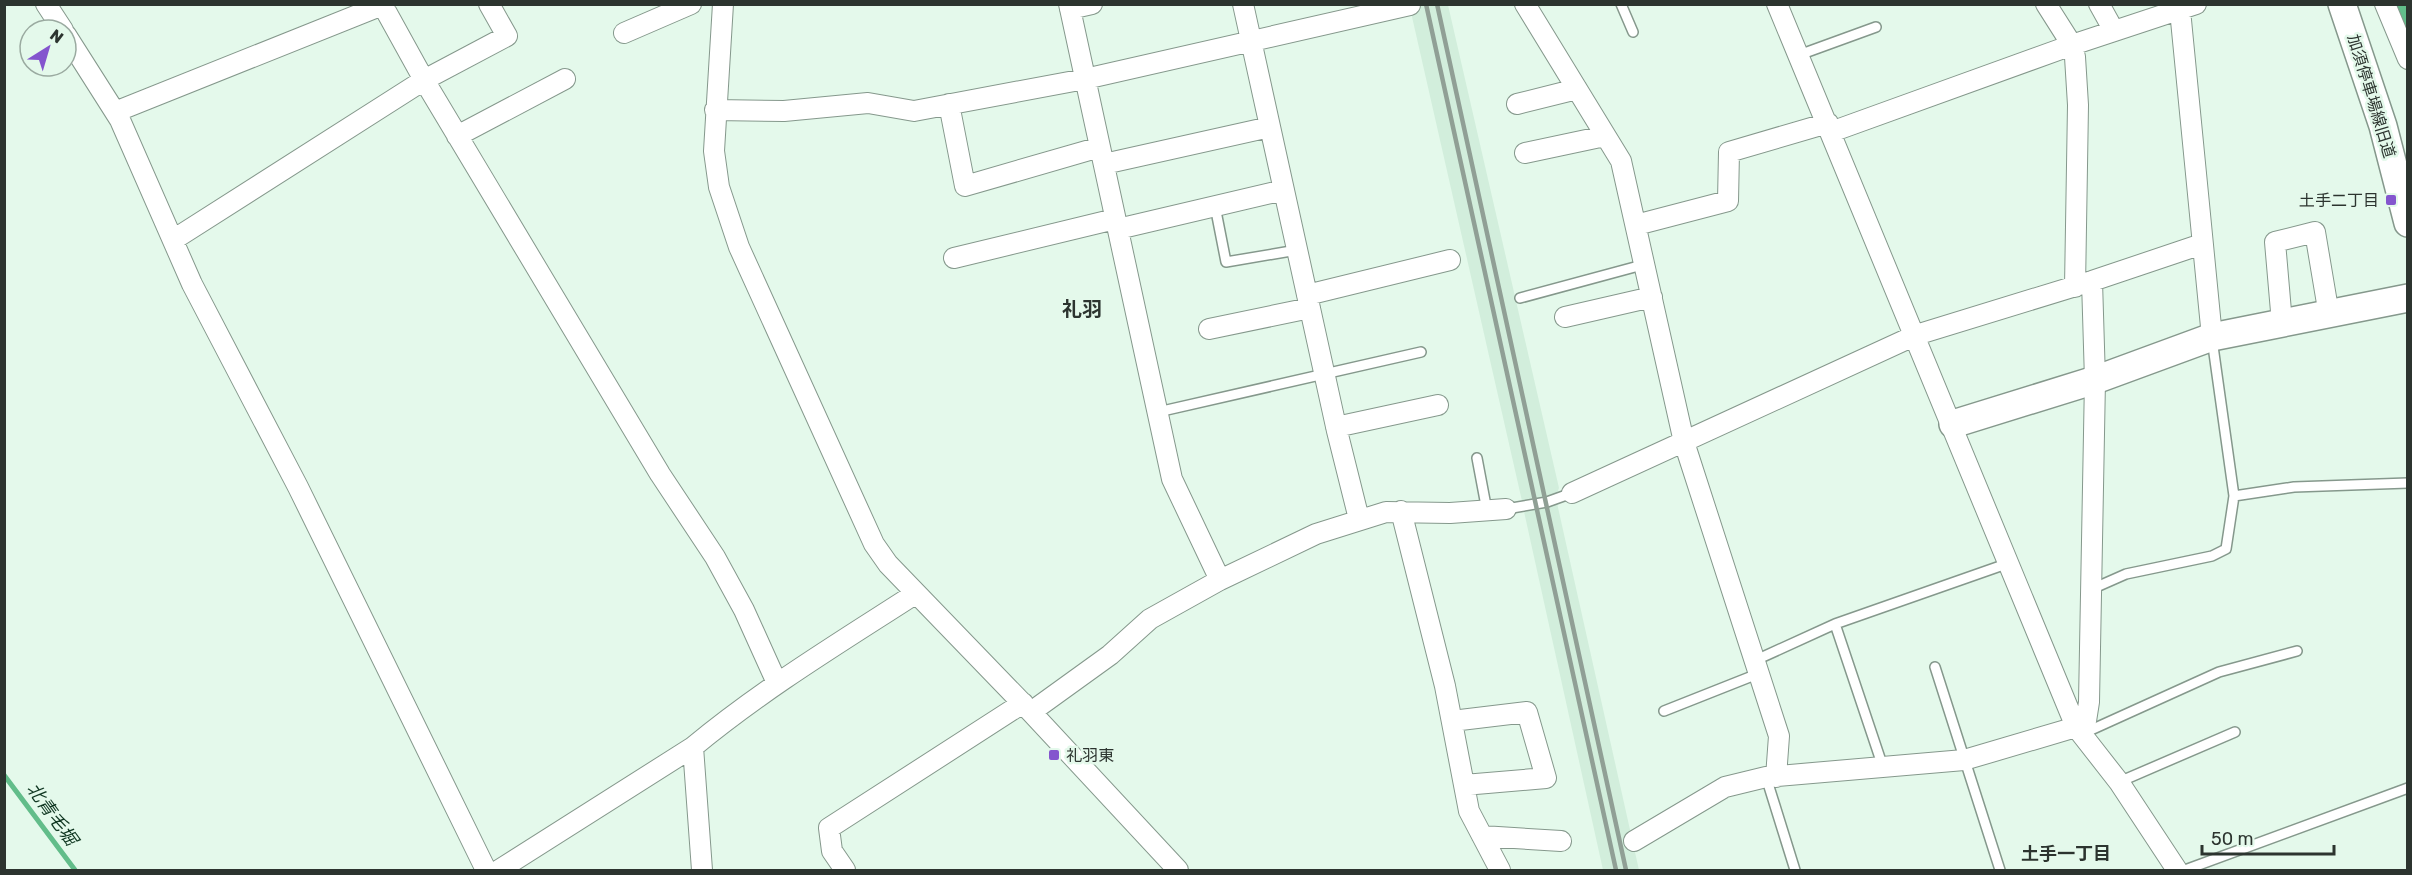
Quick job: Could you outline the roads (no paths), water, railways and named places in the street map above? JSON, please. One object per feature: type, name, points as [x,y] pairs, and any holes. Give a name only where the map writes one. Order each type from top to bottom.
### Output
[{"type":"street","points":[[46,4],[55,18]]},
{"type":"street","points":[[173,240],[424,80],[507,36],[489,4]]},
{"type":"street","points":[[624,33],[691,4]]},
{"type":"street","points":[[723,4],[714,151],[719,187],[739,246],[874,544],[915,594],[1027,708],[1178,870]]},
{"type":"street","points":[[1092,4],[1069,7],[1157,412],[1172,479],[1220,580]]},
{"type":"street","points":[[1243,4],[1324,374],[1359,519]]},
{"type":"street","points":[[715,110],[784,111],[868,103],[914,111],[1085,79],[1411,4]]},
{"type":"street","points":[[1525,4],[1622,161],[1684,442],[1779,736],[1771,777]]},
{"type":"street","points":[[1777,4],[2079,731],[2120,782],[2177,870]]},
{"type":"street","points":[[1634,841],[1725,787],[1771,777],[1964,760],[2079,731],[2085,721],[2089,702],[2092,589],[2094,380],[2083,284],[2078,105],[2072,45],[2046,4]]},
{"type":"street","points":[[2099,4],[2114,31]]},
{"type":"street","name":"加須停車場線旧道","points":[[2342,4],[2383,126],[2408,223]]},
{"type":"street","points":[[2385,4],[2408,59]]},
{"type":"street","points":[[115,112],[383,5],[424,80],[660,474],[715,557],[744,610],[777,683]]},
{"type":"street","points":[[1636,225],[1728,201],[1729,152],[1830,127],[2188,7],[2202,244],[2212,337]]},
{"type":"street","points":[[78,54],[115,112],[192,284],[298,487],[486,870]]},
{"type":"street","points":[[458,136],[565,79]]},
{"type":"street","points":[[1517,104],[1577,89]]},
{"type":"street","points":[[949,104],[965,186],[1102,156],[1270,127]]},
{"type":"street","points":[[1525,153],[1605,136]]},
{"type":"street","points":[[954,258],[1284,190]]},
{"type":"street","points":[[2282,323],[2275,242],[2315,232],[2329,315]]},
{"type":"street","points":[[1572,493],[1916,335],[2083,284],[2202,244]]},
{"type":"street","points":[[1209,329],[1450,260]]},
{"type":"street","points":[[1565,317],[1652,297]]},
{"type":"street","points":[[1953,424],[2094,380],[2212,337],[2408,298]]},
{"type":"street","points":[[1336,427],[1438,405]]},
{"type":"street","points":[[845,870],[832,851],[830,828],[1110,655],[1150,619],[1220,580],[1316,534],[1359,519],[1401,511],[1450,513],[1497,510]]},
{"type":"street","points":[[1401,511],[1452,721],[1469,811],[1500,870]]},
{"type":"street","points":[[499,870],[693,747],[738,710],[777,683],[915,594]]},
{"type":"street","points":[[1452,721],[1527,712],[1546,778],[1464,785]]},
{"type":"street","points":[[693,747],[702,870]]},
{"type":"street","points":[[1482,836],[1561,841]]},
{"type":"lane","points":[[1622,4],[1633,32]]},
{"type":"lane","points":[[1799,55],[1876,27]]},
{"type":"lane","points":[[1215,206],[1226,262],[1297,250]]},
{"type":"lane","points":[[1520,298],[1646,264]]},
{"type":"lane","points":[[2092,589],[2126,574],[2220,554],[2229,542],[2234,496],[2212,337]]},
{"type":"lane","points":[[1157,412],[1421,352]]},
{"type":"lane","points":[[1477,458],[1497,510],[1547,502],[1572,493]]},
{"type":"lane","points":[[2234,496],[2294,487],[2408,483]]},
{"type":"lane","points":[[1664,711],[1758,667],[1835,624],[2009,562]]},
{"type":"lane","points":[[1835,624],[1883,767]]},
{"type":"lane","points":[[2079,731],[2219,672],[2298,651]]},
{"type":"lane","points":[[1935,667],[2001,870]]},
{"type":"lane","points":[[2120,782],[2235,732]]},
{"type":"lane","points":[[1771,777],[1796,870]]},
{"type":"lane","points":[[2185,870],[2408,789]]},
{"type":"waterway","points":[[2401,4],[2408,20]]},
{"type":"waterway","name":"北青毛堀","points":[[4,775],[75,870]]},
{"type":"railway","points":[[1426,4],[1616,870]]},
{"type":"railway","points":[[1437,4],[1626,870]]},
{"type":"place","name":"土手二丁目","points":[[2391,200]]},
{"type":"place","name":"礼羽東","points":[[1054,755]]},
{"type":"district","name":"礼羽","points":[[1082,309]]},
{"type":"district","name":"土手一丁目","points":[[2066,854]]}]
